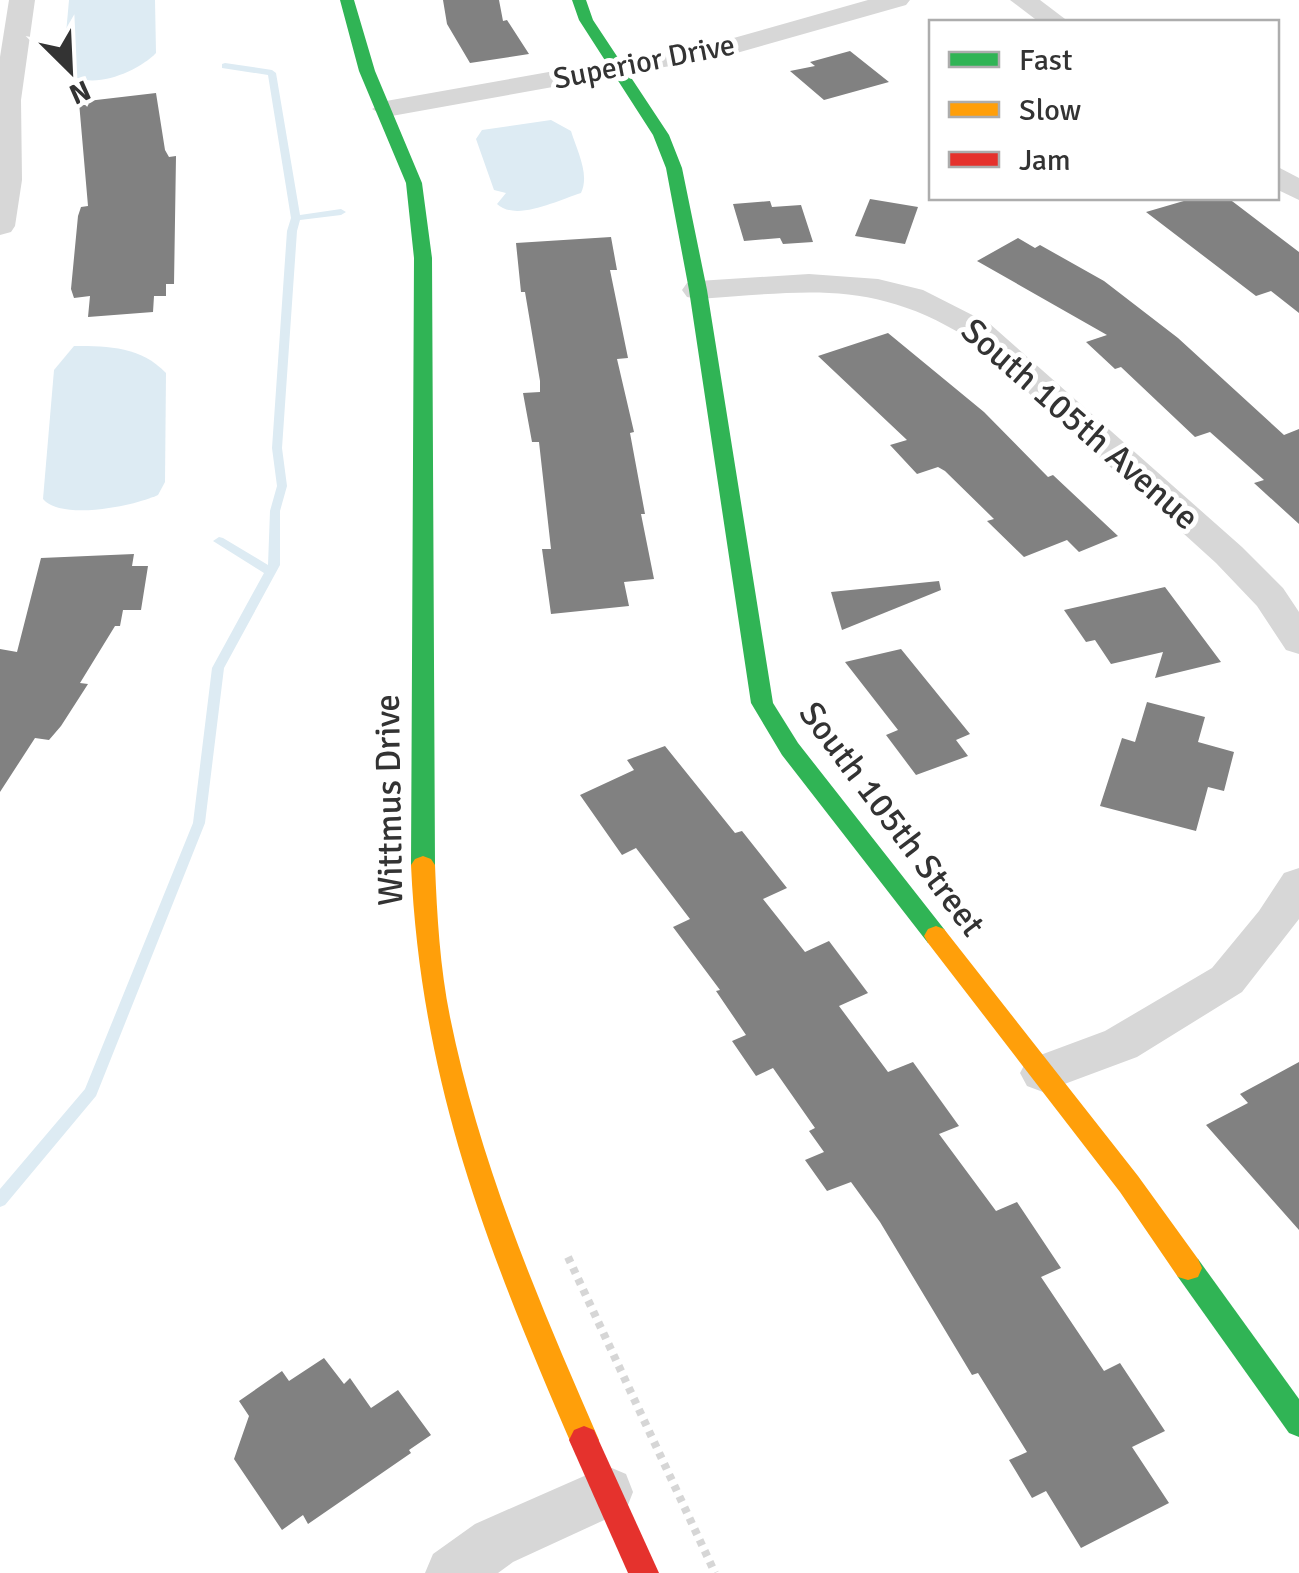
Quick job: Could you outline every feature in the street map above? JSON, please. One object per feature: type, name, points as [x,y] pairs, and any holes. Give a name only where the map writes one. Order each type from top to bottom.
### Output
[{"type":"street","points":[[0,226],[7,180],[2,117],[22,0]]},
{"type":"street","name":"Wittmus Drive","points":[[347,0],[367,71],[414,184],[423,258],[422,887],[433,1004],[470,1148],[543,1349],[644,1573]]},
{"type":"street","name":"South 105th Street","points":[[579,0],[586,20],[661,135],[674,168],[698,290],[762,703],[790,749],[1129,1184],[1299,1423]]},
{"type":"street","name":"Superior Drive","points":[[386,109],[726,48],[897,0]]},
{"type":"street","points":[[1023,0],[1053,20]]},
{"type":"street","name":"South 105th Avenue","points":[[698,290],[847,284],[912,294],[946,308],[979,331],[1229,556],[1270,598],[1299,640]]},
{"type":"street","points":[[1044,1074],[1121,1044],[1227,980],[1274,923],[1299,884]]},
{"type":"street","points":[[452,1573],[494,1543],[608,1492]]},
{"type":"path","points":[[567,1255],[715,1573]]},
{"type":"shaded area","points":[[69,0],[155,0],[156,53],[137,67],[110,78],[83,80],[72,76],[63,67]]},
{"type":"shaded area","points":[[551,120],[571,131],[583,170],[581,193],[537,208],[505,209],[497,204],[506,193],[494,190],[476,139],[482,130]]},
{"type":"shaded area","points":[[74,346],[135,353],[166,373],[165,482],[158,495],[116,507],[81,510],[52,506],[43,499],[54,370]]},
{"type":"building","points":[[443,0],[499,0],[503,21],[507,20],[529,54],[470,63],[447,24]]},
{"type":"building","points":[[850,51],[889,82],[824,100],[790,71],[815,66],[810,62]]},
{"type":"building","points":[[156,93],[165,150],[169,157],[176,156],[174,284],[166,284],[166,296],[154,296],[153,312],[88,317],[90,296],[74,298],[71,289],[78,216],[81,207],[88,206],[79,102]]},
{"type":"building","points":[[870,199],[918,207],[905,244],[855,236]]},
{"type":"building","points":[[1187,200],[1231,200],[1299,252],[1299,313],[1271,291],[1256,296],[1146,212]]},
{"type":"building","points":[[770,201],[772,207],[801,205],[813,242],[783,244],[780,238],[744,241],[733,204]]},
{"type":"building","points":[[611,237],[617,270],[610,270],[628,358],[617,359],[634,432],[630,433],[645,514],[641,514],[654,579],[624,582],[629,606],[551,614],[542,549],[551,549],[539,442],[532,442],[523,393],[540,392],[540,381],[525,292],[521,292],[516,243]]},
{"type":"building","points":[[1018,238],[1035,248],[1040,245],[1104,281],[1178,338],[1284,435],[1299,429],[1299,524],[1254,483],[1264,480],[1210,432],[1195,437],[1121,367],[1115,369],[1086,342],[1107,335],[977,261]]},
{"type":"building","points":[[888,333],[984,412],[1048,477],[1053,475],[1118,536],[1079,552],[1067,540],[1024,557],[987,521],[994,519],[945,471],[938,467],[917,474],[890,445],[907,440],[818,356]]},
{"type":"building","points":[[134,554],[132,566],[148,566],[141,610],[123,610],[120,626],[115,626],[80,683],[88,684],[61,726],[49,740],[35,738],[0,792],[0,649],[17,652],[41,558]]},
{"type":"building","points":[[939,581],[941,590],[842,630],[831,592]]},
{"type":"building","points":[[1165,587],[1221,662],[1155,678],[1163,652],[1111,664],[1095,640],[1086,642],[1064,610]]},
{"type":"building","points":[[901,649],[970,734],[956,740],[968,756],[916,775],[886,735],[898,730],[845,662]]},
{"type":"building","points":[[1147,702],[1205,717],[1198,742],[1234,752],[1224,791],[1208,787],[1196,831],[1100,806],[1122,738],[1135,742]]},
{"type":"building","points":[[665,746],[735,833],[742,831],[787,888],[763,899],[805,952],[829,941],[868,993],[839,1006],[888,1072],[913,1062],[959,1126],[939,1134],[996,1211],[1017,1202],[1061,1268],[1041,1277],[1104,1371],[1120,1363],[1165,1431],[1132,1447],[1169,1503],[1081,1548],[1046,1491],[1032,1498],[1009,1460],[1027,1452],[978,1373],[972,1375],[880,1222],[851,1182],[827,1191],[805,1160],[824,1152],[809,1131],[815,1128],[773,1068],[756,1076],[732,1041],[746,1035],[716,991],[720,990],[673,927],[690,919],[636,848],[622,855],[580,795],[634,770],[627,760]]},
{"type":"building","points":[[1299,1062],[1299,1230],[1206,1125],[1248,1103],[1240,1094]]},
{"type":"building","points":[[324,1358],[344,1384],[350,1378],[371,1408],[398,1390],[431,1435],[308,1524],[303,1515],[282,1530],[234,1459],[249,1416],[239,1401],[282,1371],[289,1381]]},
{"type":"waterway","points":[[225,66],[272,73],[296,218]]},
{"type":"waterway","points":[[296,218],[341,212]]},
{"type":"waterway","points":[[0,1200],[91,1092],[199,823],[218,668],[274,565],[275,511],[282,486],[277,448],[296,218]]},
{"type":"waterway","points":[[219,541],[270,571]]},
{"type":"traffic: fast","points":[[347,0],[367,71],[414,183],[423,258],[423,865]]},
{"type":"traffic: fast","points":[[579,0],[586,20],[661,135],[674,168],[698,290],[762,703],[790,749],[936,936]]},
{"type":"traffic: fast","points":[[1188,1268],[1299,1423]]},
{"type":"traffic: slow","points":[[423,865],[437,1013],[473,1160],[525,1303],[584,1440]]},
{"type":"traffic: slow","points":[[936,936],[1129,1184],[1188,1268]]},
{"type":"traffic: jam","points":[[584,1440],[644,1573]]}]
